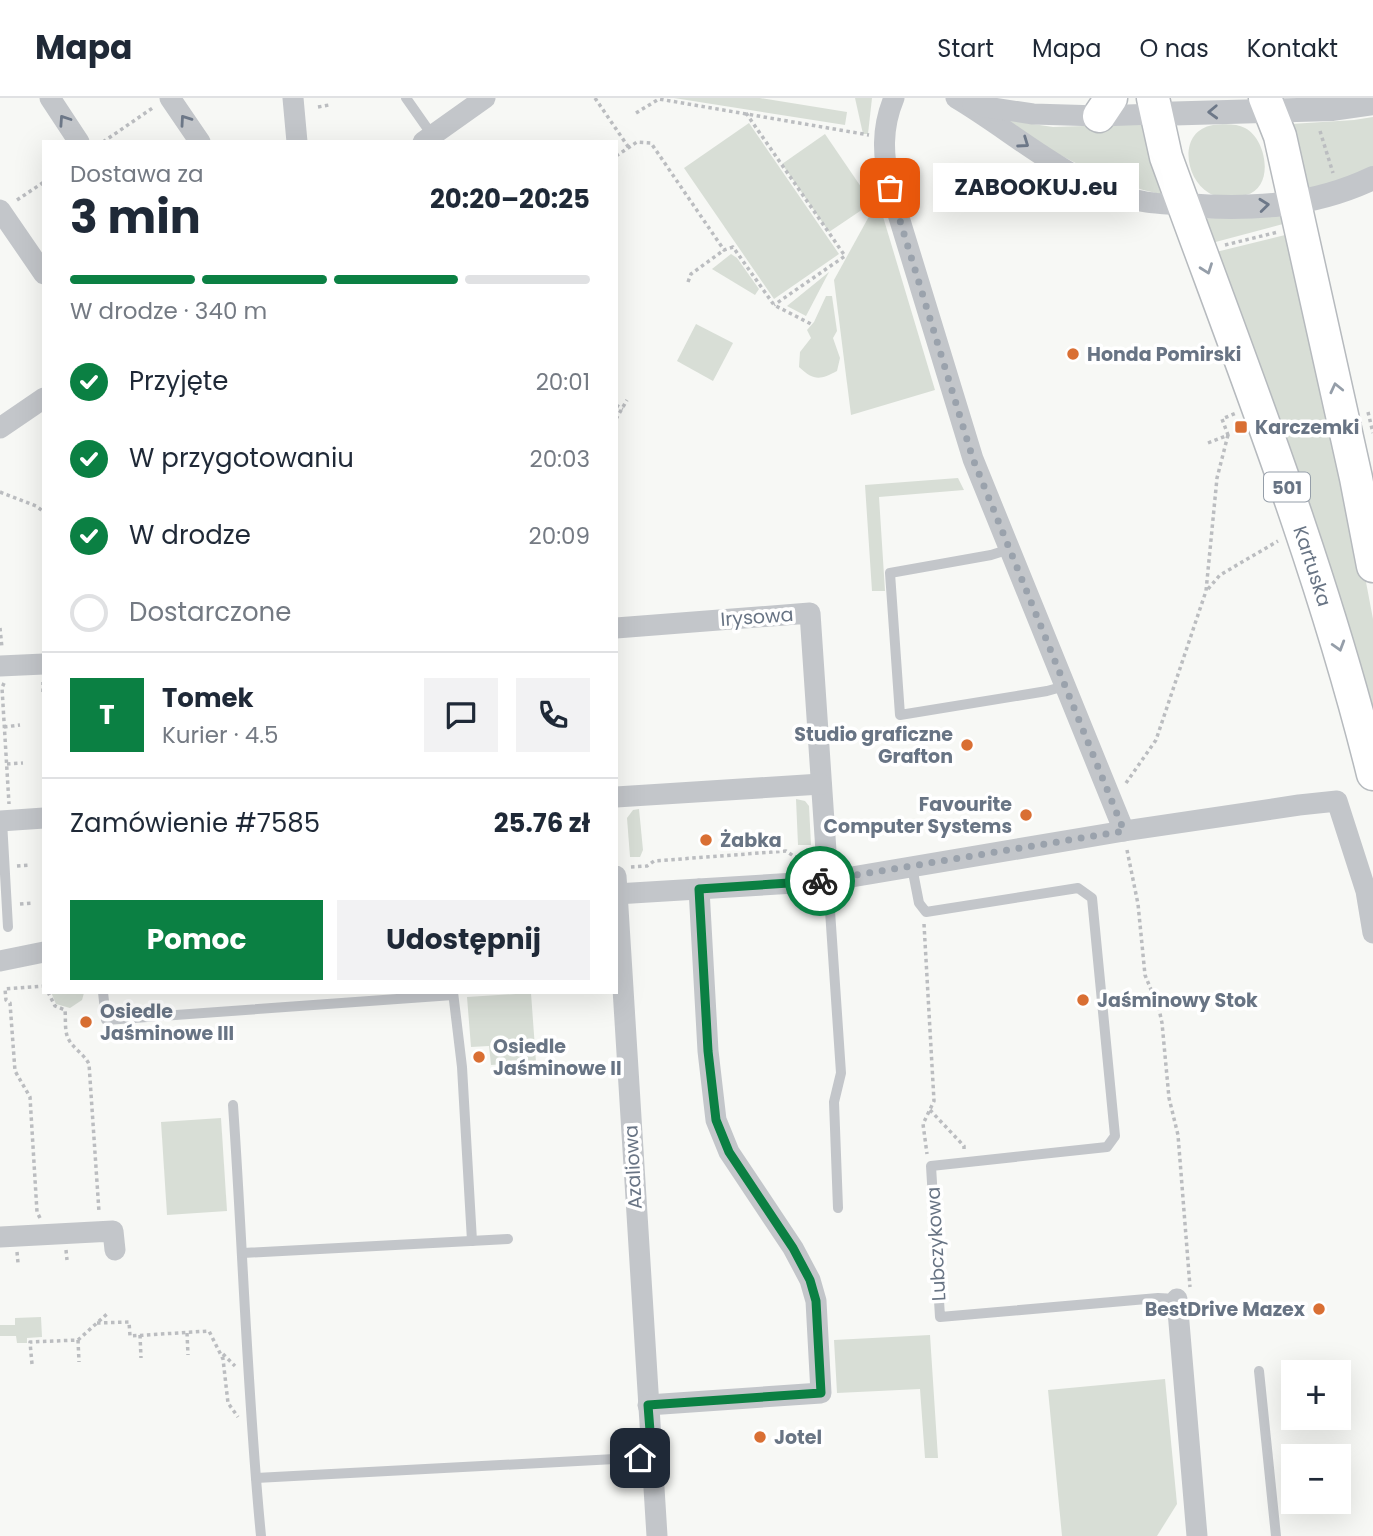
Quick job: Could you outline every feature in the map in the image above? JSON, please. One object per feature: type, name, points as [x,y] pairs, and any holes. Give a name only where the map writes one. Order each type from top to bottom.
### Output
[{"type":"main road","points":[[1267,104],[1280,136],[1373,566]]},
{"type":"main road","name":"501","points":[[1155,106],[1166,157],[1184,205]]},
{"type":"main road","name":"Kartuska","points":[[1184,205],[1300,523],[1350,682],[1373,774]]},
{"type":"street","points":[[50,98],[78,140]]},
{"type":"street","points":[[293,98],[297,140]]},
{"type":"street","points":[[427,139],[485,98]]},
{"type":"street","points":[[894,98],[884,128],[883,148],[890,188],[973,459],[1124,831]]},
{"type":"street","points":[[962,101],[1033,114],[1105,107],[1267,104],[1313,110],[1373,103]]},
{"type":"street","points":[[962,101],[1045,158],[1081,179],[1135,199],[1233,208],[1295,202],[1339,193],[1373,178]]},
{"type":"street","points":[[163,102],[198,140]]},
{"type":"street","points":[[0,210],[42,271]]},
{"type":"street","points":[[0,428],[42,399]]},
{"type":"street","name":"Irysowa","points":[[618,628],[810,613],[828,881]]},
{"type":"street","points":[[3,674],[42,664]]},
{"type":"street","points":[[618,797],[821,784]]},
{"type":"street","points":[[619,883],[699,889],[828,881],[1124,831],[1337,801],[1366,891],[1373,933]]},
{"type":"street","points":[[1,821],[42,818]]},
{"type":"street","name":"Azaliowa","points":[[619,883],[657,1536]]},
{"type":"street","points":[[648,1405],[821,1393],[816,1301],[810,1280],[793,1248],[729,1152],[716,1120],[708,1051],[699,889]]},
{"type":"street","points":[[0,961],[42,952]]},
{"type":"street","points":[[0,1237],[28,1232],[113,1231],[115,1250]]},
{"type":"street","points":[[1178,1309],[1197,1536]]},
{"type":"lane","points":[[406,98],[427,139]]},
{"type":"lane","points":[[1010,549],[991,555],[890,573],[900,715],[1065,686]]},
{"type":"lane","points":[[1,821],[8,927]]},
{"type":"lane","points":[[912,867],[919,903],[926,912]]},
{"type":"lane","points":[[828,881],[841,1073],[834,1102],[838,1208]]},
{"type":"lane","name":"Lubczykowa","points":[[926,912],[1078,888],[1092,898],[1115,1136],[1107,1147],[931,1166],[940,1317],[1158,1298],[1178,1309]]},
{"type":"lane","points":[[103,994],[106,1020],[440,994]]},
{"type":"lane","points":[[453,994],[462,1067],[472,1241]]},
{"type":"lane","points":[[233,1105],[252,1441],[261,1536]]},
{"type":"lane","points":[[243,1253],[508,1239]]},
{"type":"lane","points":[[1259,1371],[1276,1536]]},
{"type":"lane","points":[[256,1478],[652,1457]]},
{"type":"path","points":[[595,98],[629,148]]},
{"type":"path","points":[[636,113],[659,99],[864,135]]},
{"type":"path","points":[[106,140],[163,102]]},
{"type":"path","points":[[318,107],[329,106]]},
{"type":"path","points":[[1313,110],[1339,193]]},
{"type":"path","points":[[746,113],[845,256],[774,305]]},
{"type":"path","points":[[618,155],[636,142],[651,143],[724,250]]},
{"type":"path","points":[[0,210],[42,183]]},
{"type":"path","points":[[1223,246],[1281,231]]},
{"type":"path","points":[[688,282],[691,274],[724,250],[733,247],[774,305],[811,324]]},
{"type":"path","points":[[618,416],[627,400]]},
{"type":"path","points":[[1366,404],[1373,433]]},
{"type":"path","points":[[618,406],[622,409]]},
{"type":"path","points":[[1112,800],[1156,740],[1206,591],[1217,478],[1228,435],[1223,419],[1236,413]]},
{"type":"path","points":[[1208,443],[1228,435]]},
{"type":"path","points":[[0,492],[42,510]]},
{"type":"path","points":[[1206,591],[1220,575],[1284,537]]},
{"type":"path","points":[[3,674],[9,797]]},
{"type":"path","points":[[4,727],[20,725]]},
{"type":"path","points":[[7,764],[23,762]]},
{"type":"path","points":[[1124,831],[1136,893],[1145,975],[1160,1016],[1169,1098],[1178,1135],[1190,1279],[1189,1299],[1178,1309]]},
{"type":"path","points":[[619,883],[654,861],[786,852],[795,857],[815,858]]},
{"type":"path","points":[[786,863],[795,857]]},
{"type":"path","points":[[15,866],[30,865]]},
{"type":"path","points":[[647,866],[654,871]]},
{"type":"path","points":[[18,904],[33,903]]},
{"type":"path","points":[[926,912],[924,925],[934,1101],[923,1124],[926,1152],[931,1166]]},
{"type":"path","points":[[6,1000],[5,989],[42,986]]},
{"type":"path","points":[[49,994],[55,1006],[65,1010],[66,1036],[86,1056],[89,1063],[100,1221]]},
{"type":"path","points":[[0,997],[10,1003],[15,1071],[30,1097],[37,1212],[46,1223]]},
{"type":"path","points":[[930,1111],[964,1146],[966,1162]]},
{"type":"path","points":[[32,1364],[30,1342],[78,1340],[107,1314]]},
{"type":"path","points":[[97,1324],[129,1322],[130,1336],[209,1331],[221,1352],[228,1403],[252,1441]]},
{"type":"path","points":[[187,1332],[188,1356]]},
{"type":"path","points":[[140,1335],[141,1358]]},
{"type":"path","points":[[78,1340],[79,1362]]},
{"type":"shaded area","points":[[674,98],[760,98],[847,112],[845,125]]},
{"type":"shaded area","points":[[855,98],[872,98],[868,134],[863,134]]},
{"type":"shaded area","points":[[983,110],[1026,123],[1053,127],[1145,124],[1164,195],[1115,181],[1092,171],[1048,149]]},
{"type":"shaded area","points":[[1373,117],[1373,169],[1309,192],[1291,124]]},
{"type":"shaded area","points":[[749,123],[839,254],[774,299],[684,168]]},
{"type":"shaded area","points":[[1213,125],[1241,126],[1259,142],[1265,163],[1261,183],[1255,191],[1242,196],[1217,196],[1209,193],[1194,177],[1188,156],[1190,145],[1194,136],[1202,129]]},
{"type":"shaded area","points":[[825,134],[872,203],[829,232],[782,164]]},
{"type":"shaded area","points":[[878,200],[935,390],[851,415],[834,280]]},
{"type":"shaded area","points":[[1280,214],[1283,224],[1208,244],[1200,219]]},
{"type":"shaded area","points":[[1285,235],[1324,410],[1355,524],[1373,619],[1373,725],[1212,253]]},
{"type":"shaded area","points":[[731,254],[737,258],[759,289],[755,295],[712,269]]},
{"type":"shaded area","points":[[829,272],[806,316],[787,306]]},
{"type":"shaded area","points":[[826,296],[832,296],[837,331],[833,338],[840,358],[837,371],[817,378],[799,367],[800,352],[811,338],[807,330],[814,322]]},
{"type":"shaded area","points":[[696,324],[733,343],[713,381],[677,361]]},
{"type":"shaded area","points":[[958,478],[964,490],[879,497],[885,591],[872,591],[865,485]]},
{"type":"shaded area","points":[[796,799],[805,801],[809,806],[811,845],[798,845]]},
{"type":"shaded area","points":[[639,809],[643,850],[640,857],[630,857],[627,818],[633,810]]},
{"type":"shaded area","points":[[52,994],[84,994],[82,1000],[70,1008],[56,1004]]},
{"type":"shaded area","points":[[531,994],[536,1062],[491,1065],[489,1046],[471,1047],[467,997]]},
{"type":"shaded area","points":[[221,1118],[227,1211],[167,1215],[161,1122]]},
{"type":"shaded area","points":[[41,1317],[42,1337],[27,1338],[27,1343],[17,1343],[16,1336],[0,1336],[0,1325],[15,1325],[15,1318]]},
{"type":"shaded area","points":[[930,1335],[938,1458],[925,1458],[920,1389],[837,1393],[834,1340]]},
{"type":"shaded area","points":[[1165,1379],[1177,1504],[1157,1536],[1062,1536],[1048,1390]]},
{"type":"way so far","points":[[820,881],[1124,831],[973,459],[890,188]]},
{"type":"place","name":"ZABOOKUJ.eu","points":[[890,188]]},
{"type":"place","name":"Honda Pomirski","points":[[1073,354]]},
{"type":"place","name":"Karczemki","points":[[1241,427]]},
{"type":"place","name":"Studio graficzne Grafton","points":[[967,745]]},
{"type":"place","name":"Favourite Computer Systems","points":[[1026,815]]},
{"type":"place","name":"Żabka","points":[[706,840]]},
{"type":"place","name":"Jaśminowy Stok","points":[[1083,1000]]},
{"type":"place","name":"Osiedle Jaśminowe III","points":[[86,1022]]},
{"type":"place","name":"Osiedle Jaśminowe II","points":[[479,1057]]},
{"type":"place","name":"BestDrive Mazex","points":[[1319,1309]]},
{"type":"place","name":"Jotel","points":[[760,1437]]},
{"type":"route","points":[[640,1458],[652,1457],[648,1405],[821,1393],[816,1301],[810,1280],[793,1248],[729,1152],[716,1120],[708,1051],[699,889],[820,881]]}]
